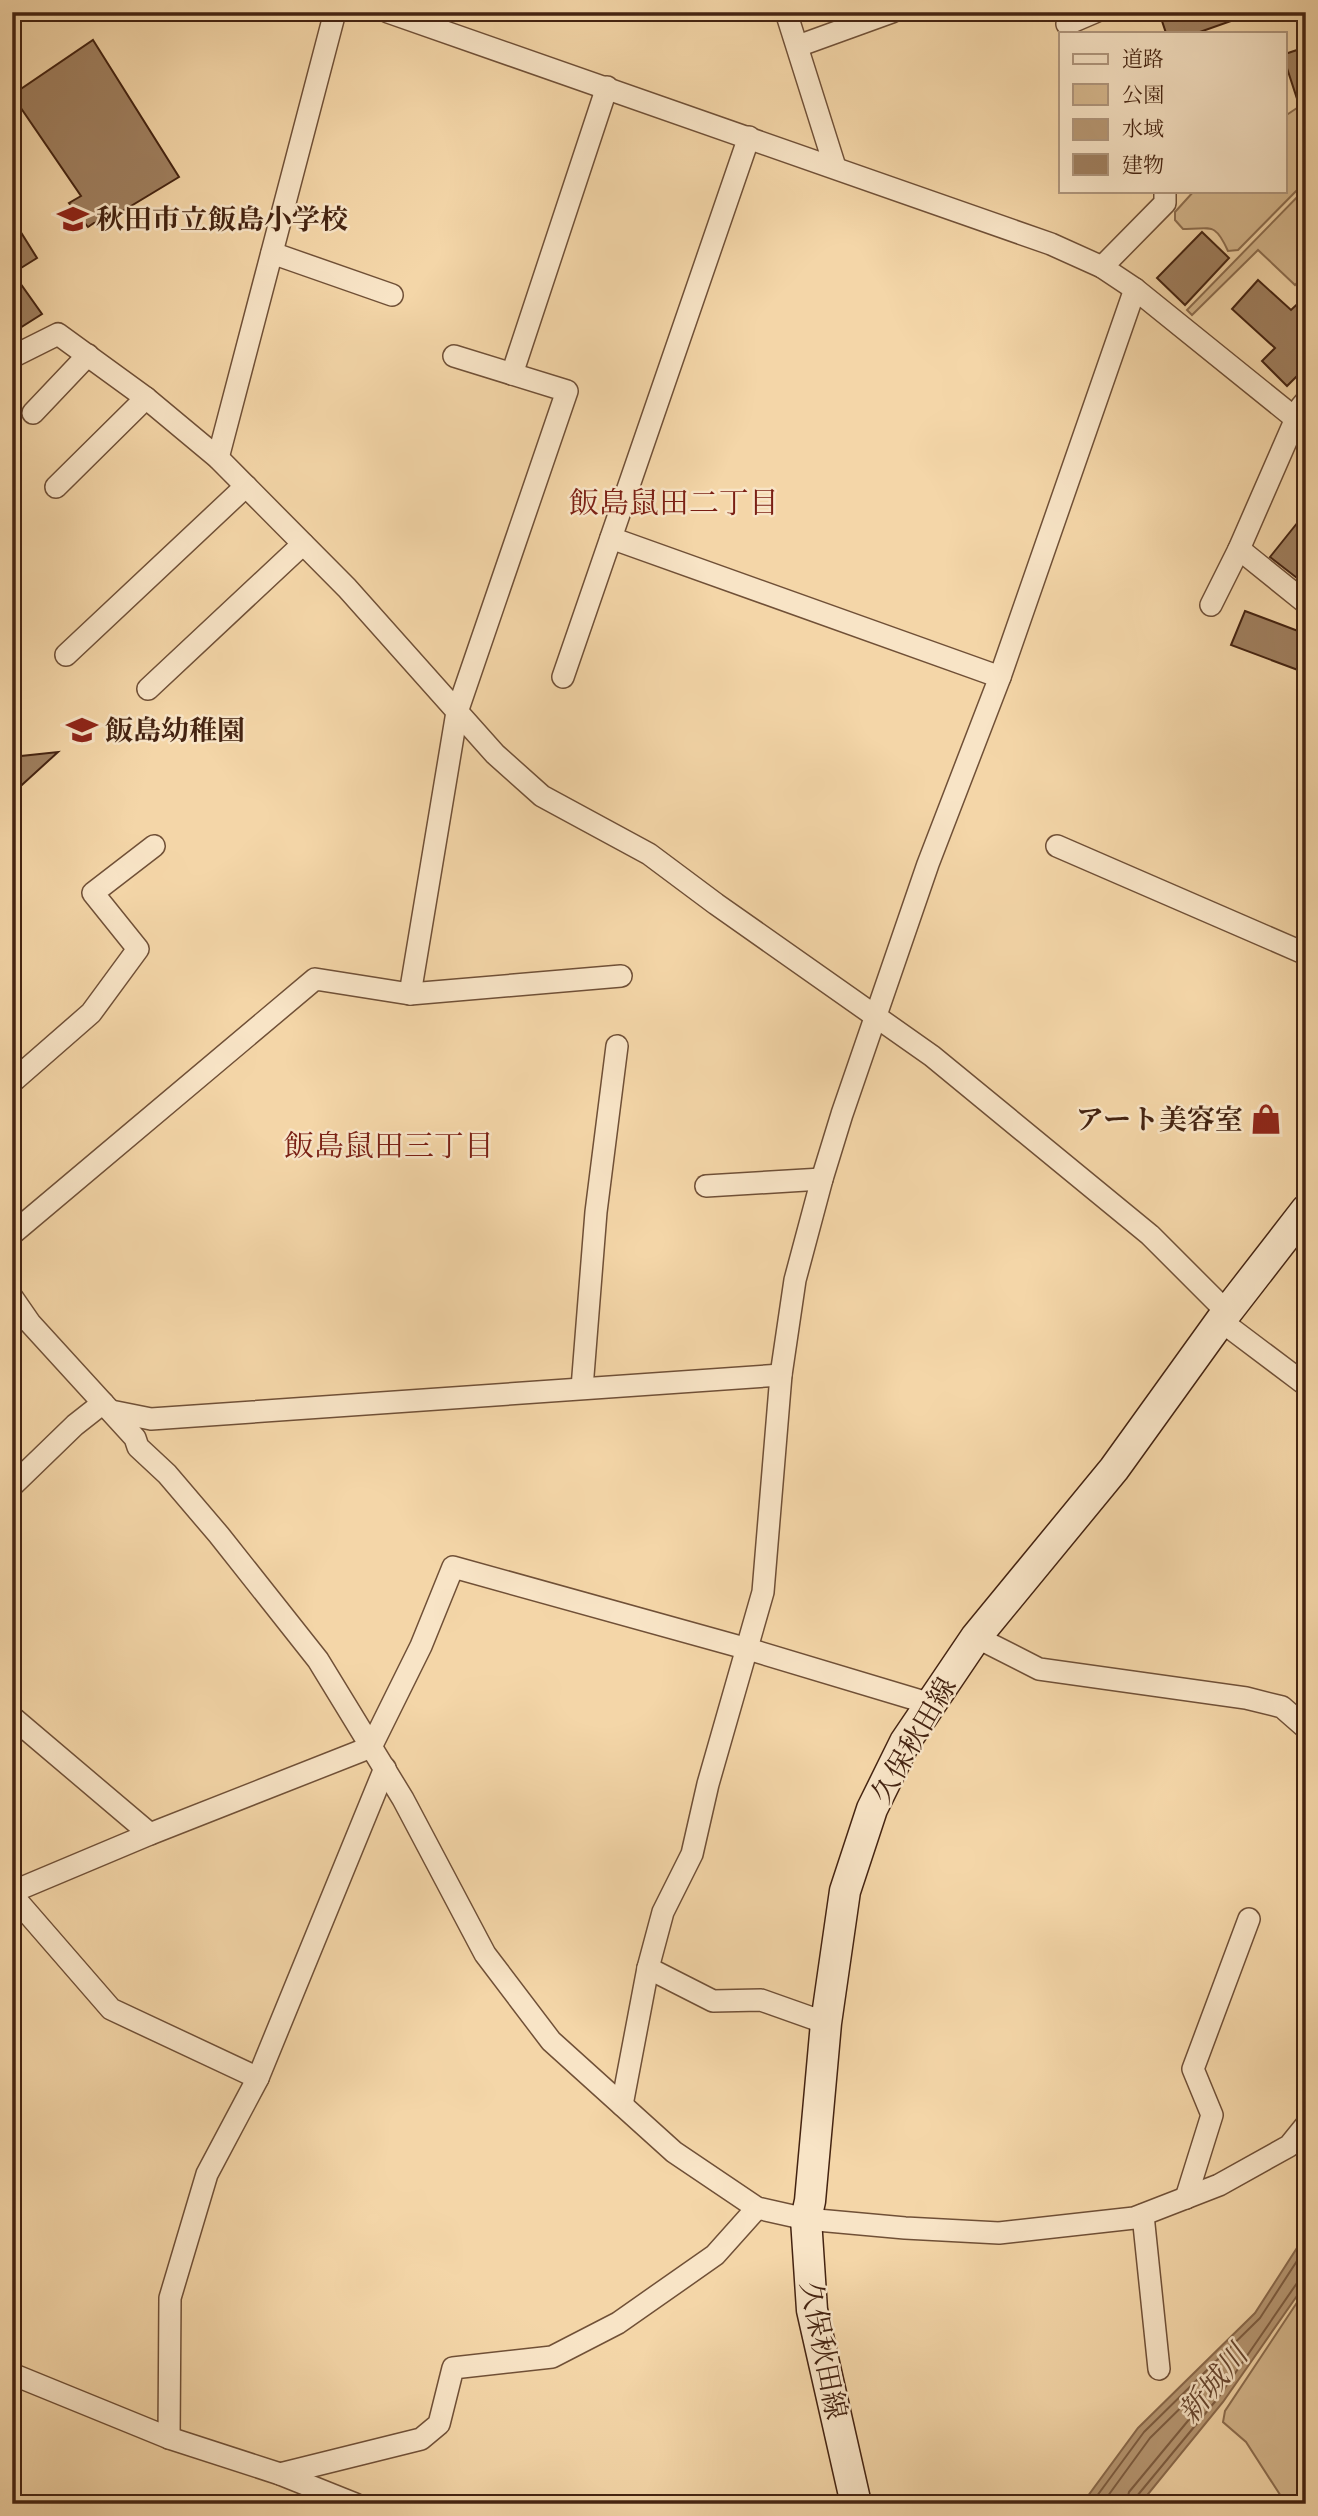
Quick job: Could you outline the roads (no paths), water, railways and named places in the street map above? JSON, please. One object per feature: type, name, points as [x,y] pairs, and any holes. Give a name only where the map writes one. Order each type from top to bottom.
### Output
[{"type":"main road","name":"久保秋田線","points":[[856,2504],[811,2310],[806,2219],[810,2201],[826,2024],[845,1891],[872,1809],[905,1742],[976,1637],[1114,1469],[1224,1317],[1306,1210]]},
{"type":"street","points":[[218,458],[335,12]]},
{"type":"street","points":[[388,12],[1051,244],[1102,267],[1135,289],[1302,416],[1211,605]]},
{"type":"street","points":[[786,12],[835,167]]},
{"type":"street","points":[[798,46],[892,12]]},
{"type":"street","points":[[1067,23],[1095,12]]},
{"type":"street","points":[[512,374],[607,87]]},
{"type":"street","points":[[563,677],[749,137]]},
{"type":"street","points":[[1102,267],[1165,203],[1165,192]]},
{"type":"street","points":[[272,253],[392,295]]},
{"type":"street","points":[[622,2105],[648,1968],[663,1912],[692,1854],[708,1784],[763,1592],[781,1375],[795,1280],[822,1179],[928,864],[1000,677],[1135,289]]},
{"type":"street","points":[[12,357],[58,334],[146,398],[218,458],[246,486],[347,588],[495,754],[542,796],[649,854],[932,1056],[1150,1235],[1224,1317],[1306,1385]]},
{"type":"street","points":[[33,413],[88,355]]},
{"type":"street","points":[[410,994],[457,712],[567,391],[454,356]]},
{"type":"street","points":[[56,487],[146,398]]},
{"type":"street","points":[[66,654],[246,486]]},
{"type":"street","points":[[611,538],[1000,677]]},
{"type":"street","points":[[148,689],[303,544]]},
{"type":"street","points":[[1239,549],[1306,603]]},
{"type":"street","points":[[12,1082],[92,1013],[138,949],[93,894],[154,846]]},
{"type":"street","points":[[1057,846],[1306,954]]},
{"type":"street","points":[[12,1234],[315,979],[410,994],[621,976]]},
{"type":"street","points":[[582,1388],[596,1212],[617,1046]]},
{"type":"street","points":[[706,1186],[822,1179]]},
{"type":"street","points":[[12,1297],[30,1323],[219,1535],[318,1660],[384,1768],[485,1954],[551,2042],[674,2152],[757,2208],[806,2219],[999,2233],[1134,2218],[1219,2185],[1289,2146],[1306,2125]]},
{"type":"street","points":[[12,1486],[75,1425],[107,1407],[151,1419],[781,1375]]},
{"type":"street","points":[[258,2078],[111,2009],[12,1894],[150,1834],[371,1747],[421,1646],[453,1567],[748,1649],[931,1704]]},
{"type":"street","points":[[976,1637],[1039,1670],[1246,1698],[1282,1707],[1306,1728]]},
{"type":"street","points":[[12,1717],[150,1834]]},
{"type":"street","points":[[169,2438],[170,2298],[207,2174],[258,2078],[384,1768]]},
{"type":"street","points":[[1186,2198],[1212,2115],[1193,2069],[1249,1919]]},
{"type":"street","points":[[648,1968],[713,2001],[761,2000],[826,2024]]},
{"type":"street","points":[[280,2474],[421,2439],[439,2424],[453,2368],[552,2357],[618,2323],[715,2255],[757,2208]]},
{"type":"street","points":[[1143,2215],[1159,2369]]},
{"type":"street","points":[[12,2374],[169,2438],[280,2474],[355,2504]]},
{"type":"water","name":"新城川","points":[[1306,2234],[1306,2283],[1223,2402],[1140,2504],[1082,2504],[1138,2428],[1255,2313]]},
{"type":"place","name":"秋田市立飯島小学校","points":[[73,219]]},
{"type":"place","name":"飯島幼稚園","points":[[82,730]]},
{"type":"place","name":"アート美容室","points":[[1266,1119]]},
{"type":"district","name":"飯島鼠田二丁目","points":[[674,503]]},
{"type":"district","name":"飯島鼠田三丁目","points":[[389,1146]]}]
